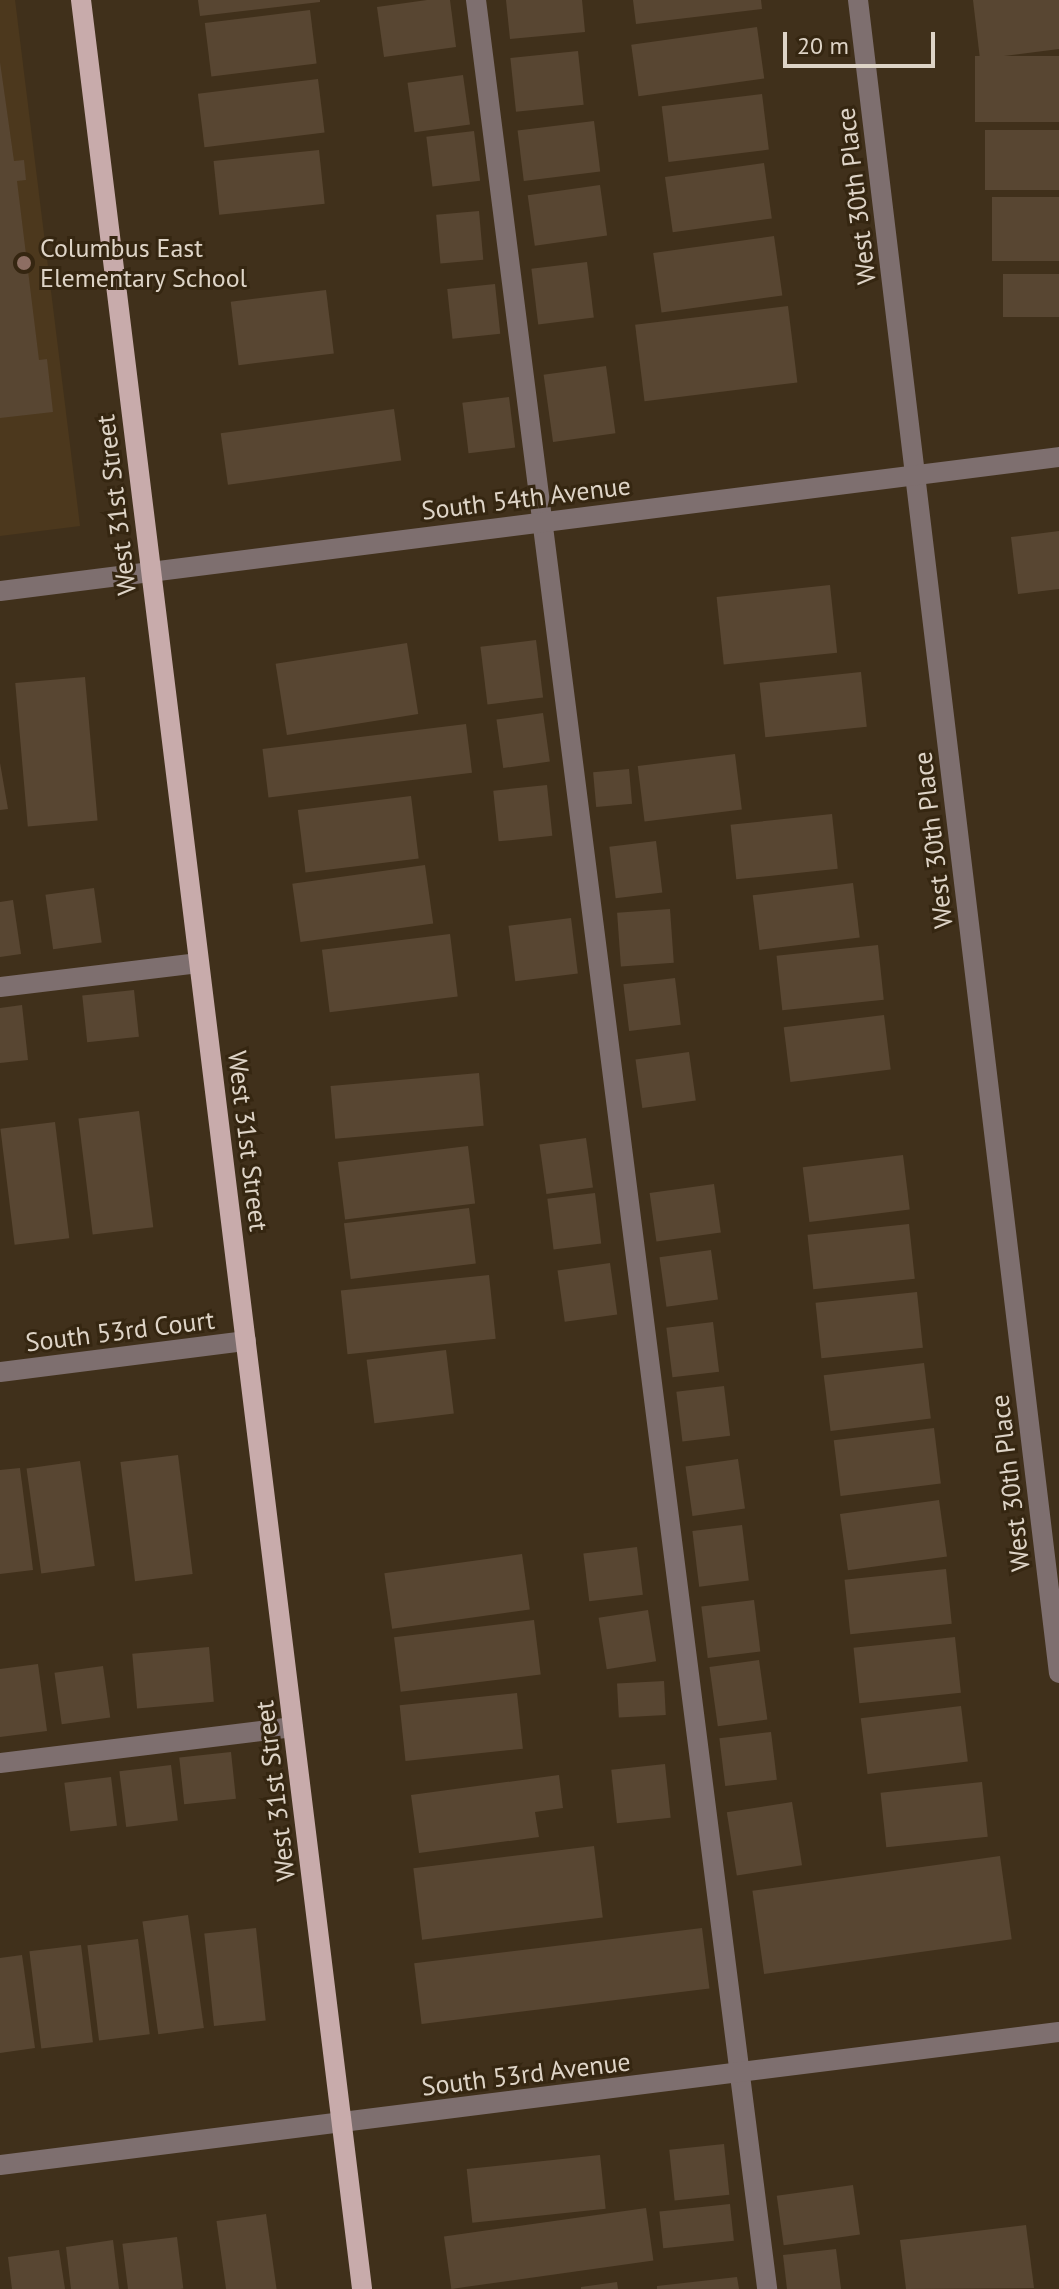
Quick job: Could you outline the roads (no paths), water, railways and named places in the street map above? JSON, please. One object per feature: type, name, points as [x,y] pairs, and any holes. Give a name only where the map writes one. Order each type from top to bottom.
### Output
[{"type":"main road","name":"West 31st Street","points":[[81,0],[362,2289]]},
{"type":"street","points":[[476,0],[767,2289]]},
{"type":"street","name":"West 30th Place","points":[[858,0],[1059,1673]]},
{"type":"street","name":"South 54th Avenue","points":[[0,591],[1059,457]]},
{"type":"street","points":[[0,987],[199,963]]},
{"type":"street","name":"South 53rd Court","points":[[0,1372],[246,1341]]},
{"type":"street","points":[[0,1763],[293,1727]]},
{"type":"street","name":"South 53rd Avenue","points":[[0,2165],[1059,2032]]},
{"type":"place","name":"Columbus East Elementary School","points":[[24,263]]}]
